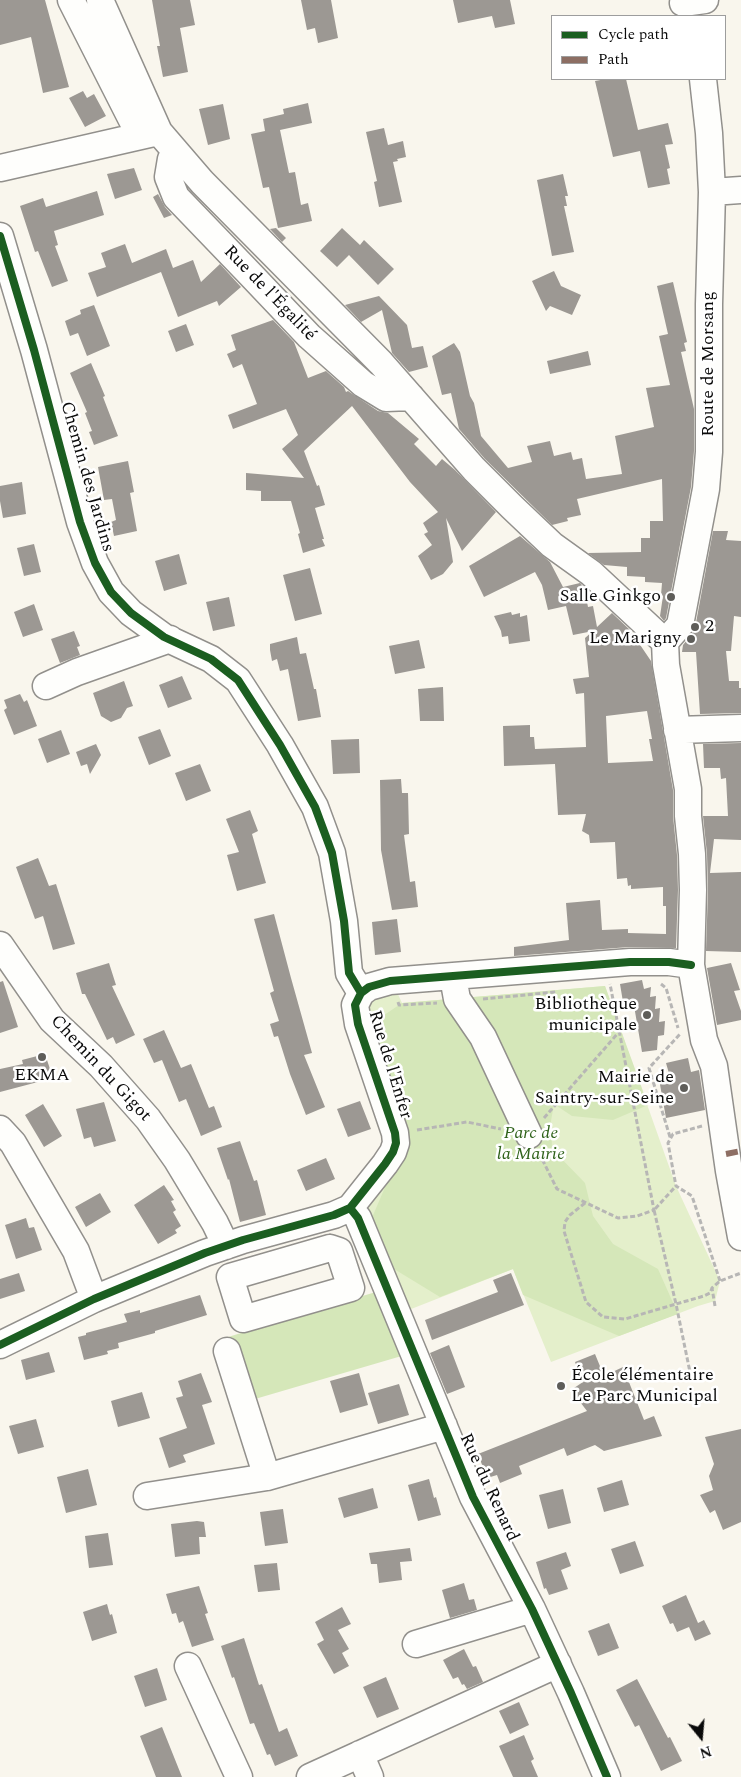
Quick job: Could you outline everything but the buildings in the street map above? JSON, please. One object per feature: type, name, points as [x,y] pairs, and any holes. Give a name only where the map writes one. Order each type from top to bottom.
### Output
[{"type":"street","points":[[71,0],[135,126],[159,132]]},
{"type":"street","name":"Rue de l'Égalité","points":[[100,0],[159,132],[202,182],[381,362],[474,469],[552,545],[591,573],[665,642]]},
{"type":"street","name":"Route de Morsang","points":[[665,642],[680,625],[706,489],[709,452],[708,304],[712,192],[709,133],[703,80]]},
{"type":"street","points":[[0,168],[159,132]]},
{"type":"street","points":[[712,192],[741,190]]},
{"type":"street","name":"Chemin des Jardins","points":[[0,236],[34,350],[80,522],[95,564],[111,592],[131,613],[170,639],[211,658],[238,680],[280,745],[315,807],[332,853],[344,921],[349,973],[361,993]]},
{"type":"street","points":[[46,686],[77,672],[170,639]]},
{"type":"street","points":[[665,642],[666,665],[688,789],[688,816],[694,890],[691,965],[704,1040],[714,1066],[721,1120],[734,1152],[740,1231]]},
{"type":"street","points":[[677,730],[741,728]]},
{"type":"street","name":"Chemin du Gigot","points":[[0,945],[52,1020],[101,1066],[148,1119],[215,1223],[226,1246]]},
{"type":"street","name":"Rue de l'Enfer","points":[[350,1208],[393,1152],[396,1143],[395,1133],[358,1024],[355,1005],[361,993],[369,987],[390,982],[630,962],[669,962],[691,965]]},
{"type":"street","points":[[453,977],[457,999],[483,1036],[529,1135]]},
{"type":"street","points":[[0,1130],[13,1143],[76,1252],[94,1299]]},
{"type":"street","points":[[0,1346],[94,1299],[226,1246],[334,1215],[350,1208]]},
{"type":"street","name":"Rue du Renard","points":[[350,1208],[358,1218],[473,1498],[532,1609],[607,1777]]},
{"type":"street","points":[[258,1236],[267,1266]]},
{"type":"street","points":[[227,1351],[267,1477]]},
{"type":"street","points":[[147,1496],[267,1477],[444,1426]]},
{"type":"street","points":[[416,1644],[532,1609]]},
{"type":"street","points":[[310,1777],[365,1766],[558,1664]]},
{"type":"street","points":[[188,1666],[239,1777]]},
{"type":"path","points":[[610,980],[609,987],[654,1210],[691,1377]]},
{"type":"path","points":[[659,982],[666,988],[680,1035],[649,1068],[670,1138]]},
{"type":"path","points":[[529,1135],[619,1032]]},
{"type":"path","points":[[720,1281],[692,1196],[676,1186],[668,1143],[673,1134],[721,1120]]},
{"type":"path","points":[[395,1133],[467,1122],[529,1135]]},
{"type":"path","points":[[529,1135],[557,1189],[618,1218],[637,1216],[654,1210],[676,1186]]},
{"type":"path","points":[[586,1203],[565,1222],[564,1231],[586,1302],[603,1317],[625,1319],[704,1296],[710,1293],[712,1288],[720,1281],[741,1273]]},
{"type":"path","points":[[712,1288],[716,1306]]},
{"type":"green space","name":"Parc de la Mairie","points":[[605,986],[676,1186],[720,1281],[715,1301],[551,1362],[513,1269],[401,1313],[360,1209],[408,1152],[365,1028],[366,1001],[396,990],[402,1003]]},
{"type":"green space","name":"Parc de la Mairie","points":[[605,986],[648,1105],[613,1120],[572,1116],[554,1104],[551,1121],[552,1149],[585,1183],[593,1216],[613,1244],[658,1269],[678,1314],[619,1336],[523,1295],[513,1269],[440,1297],[381,1261],[368,1227],[392,1171],[408,1152],[365,1028],[402,1003]]},
{"type":"green space","points":[[379,1291],[405,1355],[255,1399],[228,1337]]},
{"type":"marked path","points":[[726,1154],[741,1151]]},
{"type":"cycle path","points":[[0,236],[34,350],[80,522],[95,563],[111,592],[131,613],[164,637],[211,659],[238,680],[280,745],[315,807],[332,853],[344,921],[349,973],[361,993]]},
{"type":"cycle path","points":[[0,1345],[94,1299],[205,1253],[243,1240],[334,1215],[350,1208],[385,1164],[393,1152],[396,1143],[395,1133],[358,1024],[355,1005],[361,993],[369,987],[390,981],[630,962],[669,962],[691,965]]},
{"type":"cycle path","points":[[350,1208],[358,1218],[473,1497],[532,1609],[607,1777]]},
{"type":"place","name":"Salle Ginkgo","points":[[671,597]]},
{"type":"place","name":"2","points":[[695,627]]},
{"type":"place","name":"Le Marigny","points":[[691,639]]},
{"type":"place","name":"Bibliothèque municipale","points":[[647,1015]]},
{"type":"place","name":"EKMA","points":[[42,1057]]},
{"type":"place","name":"Mairie de Saintry-sur-Seine","points":[[684,1088]]},
{"type":"place","name":"École élémentaire Le Parc Municipal","points":[[561,1386]]}]
